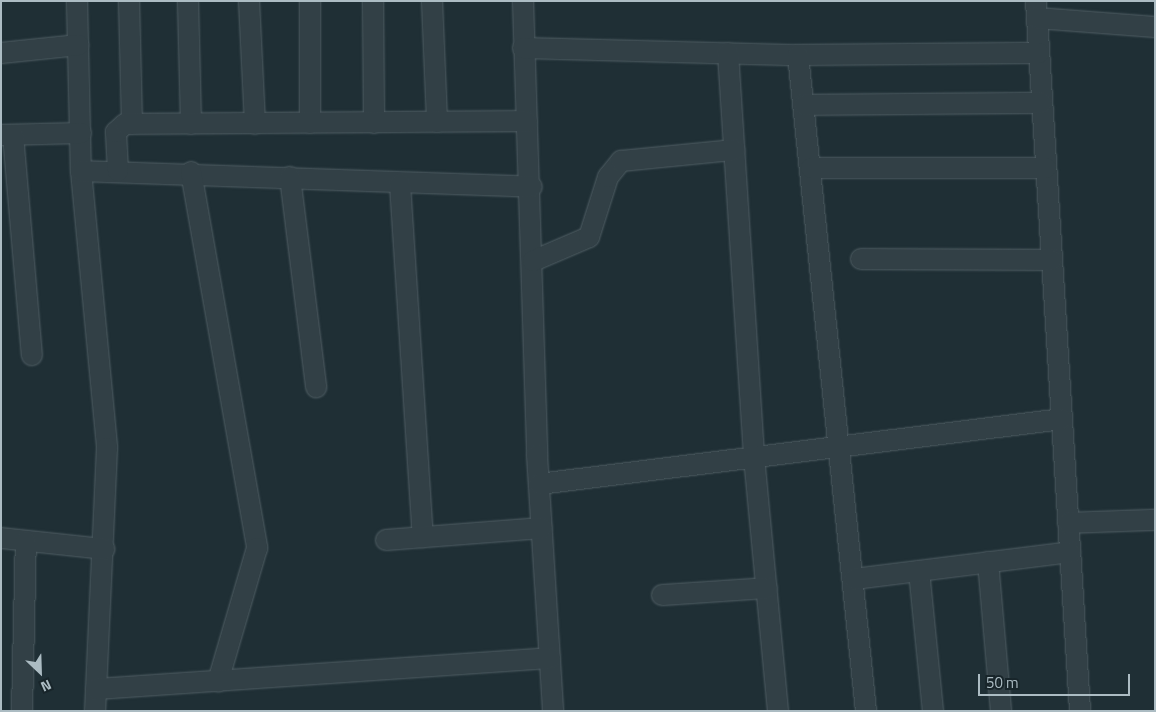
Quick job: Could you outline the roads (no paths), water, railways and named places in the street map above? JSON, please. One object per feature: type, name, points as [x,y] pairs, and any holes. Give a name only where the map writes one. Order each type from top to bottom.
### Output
[{"type":"street","points":[[78,1],[81,171],[107,441],[104,549],[95,711]]},
{"type":"street","points":[[129,1],[132,124]]},
{"type":"street","points":[[188,1],[190,124]]},
{"type":"street","points":[[249,1],[255,124]]},
{"type":"street","points":[[310,1],[310,123]]},
{"type":"street","points":[[373,1],[374,123]]},
{"type":"street","points":[[432,1],[437,122]]},
{"type":"street","points":[[523,1],[523,48],[532,186],[539,484],[553,711]]},
{"type":"street","points":[[1080,711],[1036,10],[1155,27]]},
{"type":"street","points":[[1,52],[79,45]]},
{"type":"street","points":[[523,48],[798,55],[1039,53]]},
{"type":"street","points":[[728,53],[754,457],[778,711]]},
{"type":"street","points":[[798,55],[811,168],[837,447],[854,579],[866,711]]},
{"type":"street","points":[[804,105],[1042,103]]},
{"type":"street","points":[[118,170],[116,132],[120,126],[132,124],[527,121]]},
{"type":"street","points":[[32,355],[7,135],[81,133]]},
{"type":"street","points":[[533,261],[589,237],[608,178],[621,161],[734,150]]},
{"type":"street","points":[[811,168],[1046,168]]},
{"type":"street","points":[[81,171],[191,172],[400,184],[532,186]]},
{"type":"street","points":[[191,172],[257,548],[218,681]]},
{"type":"street","points":[[290,177],[316,387]]},
{"type":"street","points":[[400,184],[423,537]]},
{"type":"street","points":[[861,259],[1052,260]]},
{"type":"street","points":[[539,484],[1062,418]]},
{"type":"street","points":[[1068,523],[1155,520]]},
{"type":"street","points":[[386,540],[542,528]]},
{"type":"street","points":[[1,538],[104,549]]},
{"type":"street","points":[[22,711],[26,541]]},
{"type":"street","points":[[854,579],[1070,552]]},
{"type":"street","points":[[988,562],[1001,711]]},
{"type":"street","points":[[919,571],[933,711]]},
{"type":"street","points":[[662,594],[767,588]]},
{"type":"street","points":[[96,689],[550,658]]}]
